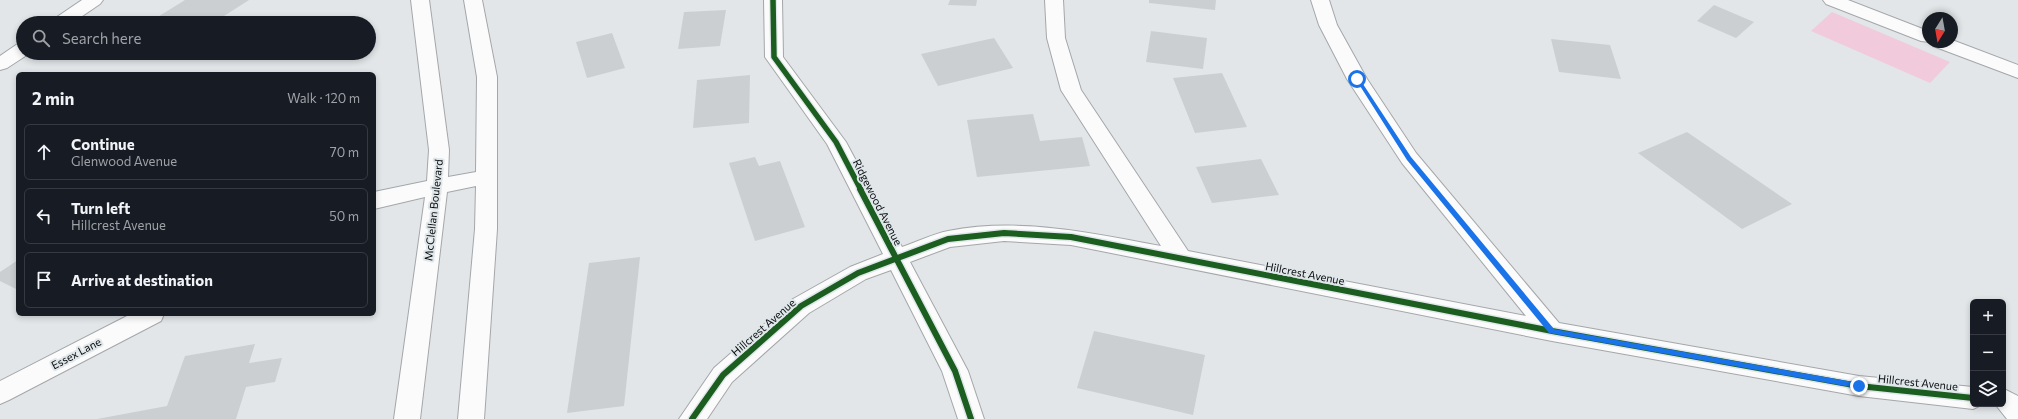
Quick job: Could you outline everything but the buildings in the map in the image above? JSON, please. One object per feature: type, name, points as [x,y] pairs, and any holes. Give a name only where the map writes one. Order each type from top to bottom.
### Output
[{"type":"street","points":[[70,16],[94,0]]},
{"type":"street","name":"McClellan Boulevard","points":[[407,419],[437,186],[439,150],[420,0]]},
{"type":"street","points":[[471,419],[486,229],[487,77],[473,0]]},
{"type":"street","name":"Ridgewood Avenue","points":[[773,0],[774,57],[836,142],[955,371],[971,419]]},
{"type":"street","points":[[1054,0],[1056,38],[1071,90],[1181,258]]},
{"type":"street","points":[[1320,0],[1328,25],[1357,79],[1409,158],[1552,331]]},
{"type":"street","points":[[1832,0],[1922,35]]},
{"type":"street","points":[[1956,48],[2018,72]]},
{"type":"street","points":[[0,64],[16,53]]},
{"type":"street","points":[[376,200],[437,186],[486,178]]},
{"type":"street","name":"Hillcrest Avenue","points":[[692,419],[723,374],[801,306],[858,273],[948,239],[1004,233],[1071,237],[1552,331],[1859,386],[1970,398]]},
{"type":"street","name":"Essex Lane","points":[[0,393],[148,316]]},
{"type":"shaded area","points":[[1832,12],[1950,62],[1930,83],[1811,31]]},
{"type":"cycle path","points":[[773,0],[774,57],[836,142],[955,371],[971,419]]},
{"type":"cycle path","points":[[692,419],[723,375],[801,306],[858,273],[948,239],[1004,233],[1071,237],[1552,331],[1859,386],[1970,398]]},
{"type":"route","points":[[1357,79],[1409,158],[1552,331],[1859,386]]}]
